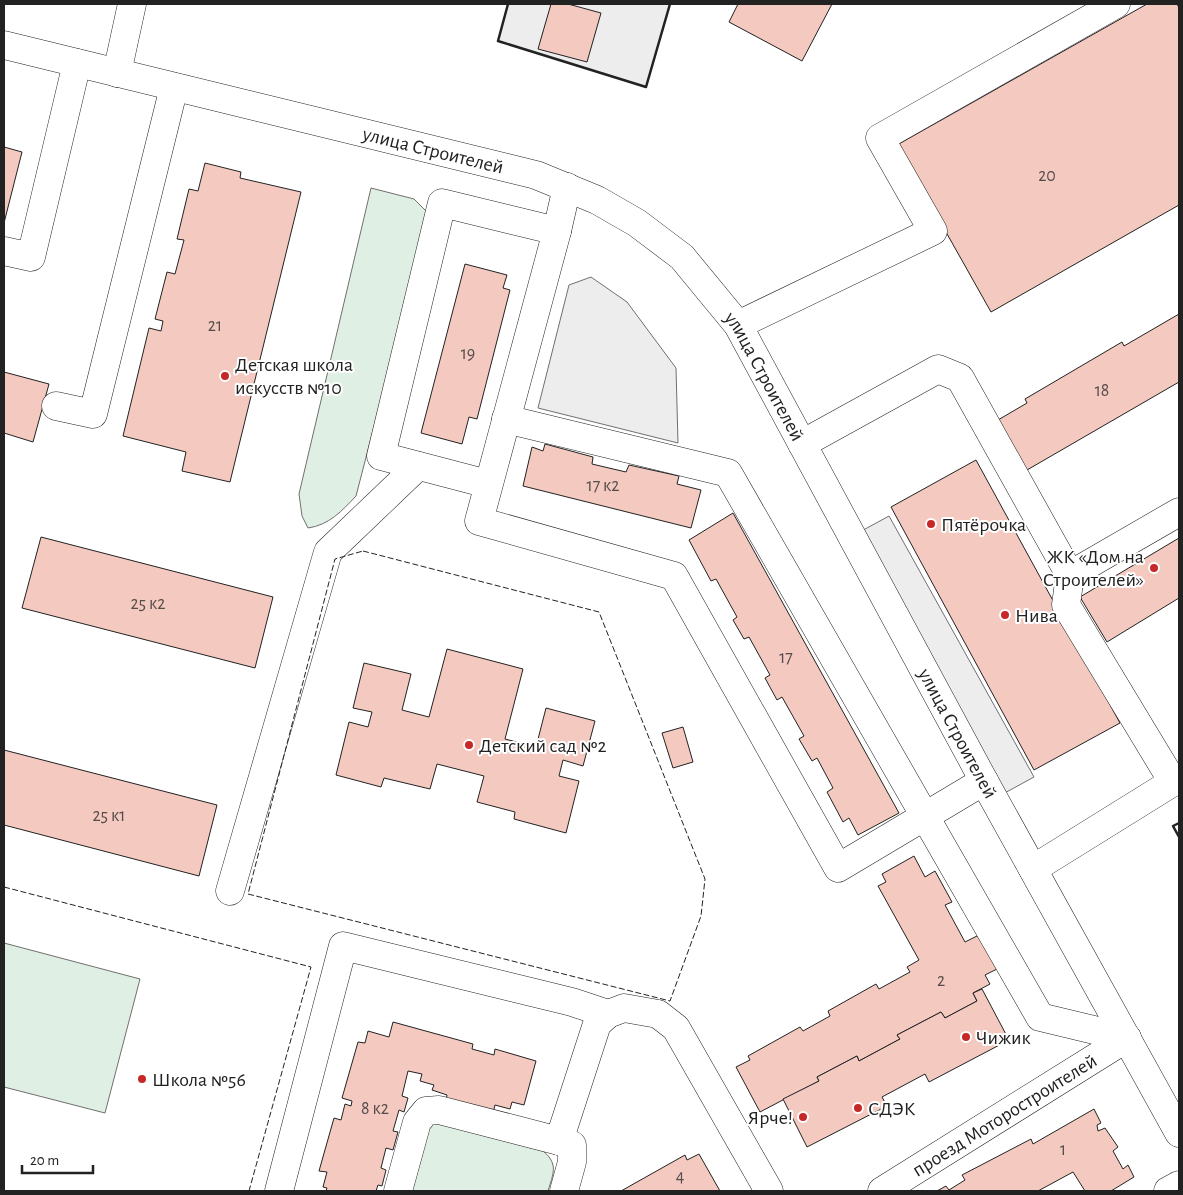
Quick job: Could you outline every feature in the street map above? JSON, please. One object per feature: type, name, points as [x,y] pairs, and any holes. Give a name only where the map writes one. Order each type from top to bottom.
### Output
[{"type":"street","points":[[117,73],[132,4]]},
{"type":"street","points":[[738,324],[933,231],[880,138],[1116,4]]},
{"type":"street","name":"улица Строителей","points":[[4,45],[536,175],[597,200],[637,223],[682,258],[738,324],[984,781],[1179,1133]]},
{"type":"street","points":[[4,251],[31,258],[77,63]]},
{"type":"street","points":[[56,406],[93,414],[174,87]]},
{"type":"street","points":[[567,187],[557,231],[479,521],[674,576],[838,868],[984,781]]},
{"type":"street","points":[[488,484],[381,456],[442,202],[557,231]]},
{"type":"street","points":[[802,444],[938,370],[960,378],[1070,575],[1066,605],[1176,780],[1033,869]]},
{"type":"street","points":[[506,419],[728,472],[1040,1017],[1127,1038]]},
{"type":"street","points":[[230,890],[328,552],[418,466]]},
{"type":"street","points":[[1070,575],[1179,512]]},
{"type":"street","points":[[279,1191],[343,946],[572,1002],[608,1014]]},
{"type":"street","points":[[560,1141],[597,1024],[608,1014],[624,1008],[642,1010],[658,1014],[676,1028],[769,1191]]},
{"type":"street","name":"проезд Моторостроителей","points":[[882,1191],[1127,1038]]},
{"type":"street","points":[[398,1191],[417,1122],[426,1111],[439,1110],[572,1145],[572,1162],[564,1191]]},
{"type":"street","points":[[1168,1191],[1179,1185]]},
{"type":"green space","points":[[371,188],[414,199],[428,213],[427,222],[356,496],[329,521],[308,528],[302,516],[299,494]]},
{"type":"green space","points":[[4,943],[140,979],[105,1113],[4,1087]]},
{"type":"green space","points":[[437,1123],[543,1151],[553,1165],[553,1174],[548,1191],[408,1191],[430,1124]]},
{"type":"shaded area","points":[[508,4],[670,4],[646,87],[498,41]]},
{"type":"shaded area","points":[[591,277],[627,302],[676,368],[678,443],[538,408],[569,285]]},
{"type":"shaded area","points":[[889,516],[1034,777],[1001,795],[856,534]]},
{"type":"building","points":[[551,4],[568,4],[601,13],[587,62],[538,49]]},
{"type":"building","points":[[738,4],[832,4],[802,61],[729,22]]},
{"type":"building","points":[[1147,4],[1177,4],[1179,8],[1179,205],[991,312],[897,145]]},
{"type":"building","points":[[4,147],[22,152],[4,223]]},
{"type":"building","points":[[205,163],[241,172],[240,178],[301,192],[230,482],[182,471],[186,452],[123,436],[149,328],[161,331],[163,321],[155,319],[167,272],[175,274],[184,240],[177,239],[189,189],[198,191]]},
{"type":"building","points":[[465,264],[507,275],[503,288],[510,290],[477,419],[469,417],[462,444],[421,433]]},
{"type":"building","points":[[1179,314],[1179,382],[1027,470],[998,420],[1027,403],[1025,399],[1122,342],[1124,346]]},
{"type":"building","points":[[4,372],[49,384],[33,442],[4,433]]},
{"type":"building","points":[[545,444],[593,457],[592,464],[626,472],[629,465],[679,476],[677,484],[701,490],[691,528],[523,486],[532,447],[543,451]]},
{"type":"building","name":"Нива","points":[[976,460],[1120,723],[1034,770],[891,507]]},
{"type":"building","points":[[733,513],[899,813],[858,835],[849,818],[843,822],[827,792],[833,788],[817,758],[812,761],[799,739],[804,736],[782,697],[777,700],[765,678],[770,675],[749,637],[744,639],[733,620],[737,617],[716,579],[711,581],[689,540]]},
{"type":"building","points":[[41,537],[273,597],[255,668],[22,608]]},
{"type":"building","name":"ЖК «Дом на Строителей»","points":[[1179,538],[1179,598],[1107,642],[1080,597]]},
{"type":"building","points":[[447,649],[523,669],[505,739],[536,747],[546,708],[595,721],[583,766],[563,760],[559,776],[579,781],[566,833],[514,819],[515,812],[477,802],[484,776],[437,764],[430,789],[384,778],[381,787],[336,775],[349,722],[368,727],[372,712],[353,708],[364,663],[411,674],[402,710],[429,717]]},
{"type":"building","points":[[683,727],[693,762],[673,768],[662,733]]},
{"type":"building","points":[[4,750],[217,805],[199,876],[4,825]]},
{"type":"building","points":[[914,856],[925,877],[935,871],[952,902],[945,905],[965,942],[979,935],[997,969],[985,975],[990,984],[973,993],[977,1001],[945,1018],[941,1012],[897,1035],[900,1039],[859,1061],[857,1056],[817,1077],[819,1081],[760,1112],[736,1067],[750,1060],[748,1056],[800,1027],[803,1031],[830,1016],[828,1011],[876,984],[879,989],[910,972],[907,967],[919,960],[878,886],[886,882],[882,874]]},
{"type":"building","points":[[982,989],[1009,1040],[929,1082],[925,1074],[882,1097],[887,1106],[807,1147],[783,1099],[819,1081],[817,1077],[857,1056],[859,1061],[900,1039],[897,1035],[941,1012],[945,1018],[977,1001],[973,993]]},
{"type":"building","points":[[393,1022],[473,1044],[472,1049],[494,1055],[495,1049],[536,1061],[524,1105],[512,1102],[510,1109],[495,1105],[493,1113],[446,1100],[447,1095],[432,1090],[434,1085],[420,1081],[422,1074],[408,1071],[402,1096],[408,1098],[404,1112],[399,1110],[393,1131],[398,1132],[393,1150],[386,1148],[381,1168],[386,1170],[382,1186],[378,1185],[376,1191],[326,1191],[327,1188],[323,1187],[327,1172],[319,1171],[334,1118],[341,1120],[345,1104],[351,1106],[352,1101],[342,1098],[358,1042],[365,1043],[368,1031],[389,1037]]},
{"type":"building","points":[[1094,1109],[1101,1123],[1097,1125],[1098,1131],[1105,1128],[1118,1147],[1113,1151],[1123,1169],[1128,1165],[1134,1177],[1111,1191],[1085,1191],[1073,1172],[1038,1191],[937,1191],[946,1186],[949,1190],[965,1180],[962,1175],[1031,1139],[1033,1144]]},
{"type":"building","points":[[699,1154],[720,1191],[621,1191],[685,1155],[687,1160]]},
{"type":"fence","points":[[363,551],[599,612],[705,879],[701,916],[670,1001],[248,894],[335,559],[363,551]]},
{"type":"fence","points":[[4,887],[311,967],[249,1191]]},
{"type":"wall","points":[[508,4],[498,41],[646,87],[670,4]]},
{"type":"wall","points":[[1179,823],[1173,826],[1179,837]]},
{"type":"place","name":"Детская школа искусств №10","points":[[225,376]]},
{"type":"place","name":"Пятёрочка","points":[[931,524]]},
{"type":"place","name":"ЖК «Дом на Строителей»","points":[[1154,568]]},
{"type":"place","name":"Нива","points":[[1005,615]]},
{"type":"place","name":"Детский сад №2","points":[[469,745]]},
{"type":"place","name":"Чижик","points":[[966,1037]]},
{"type":"place","name":"Школа №56","points":[[142,1079]]},
{"type":"place","name":"СДЭК","points":[[858,1108]]},
{"type":"place","name":"Ярче!","points":[[803,1117]]}]
